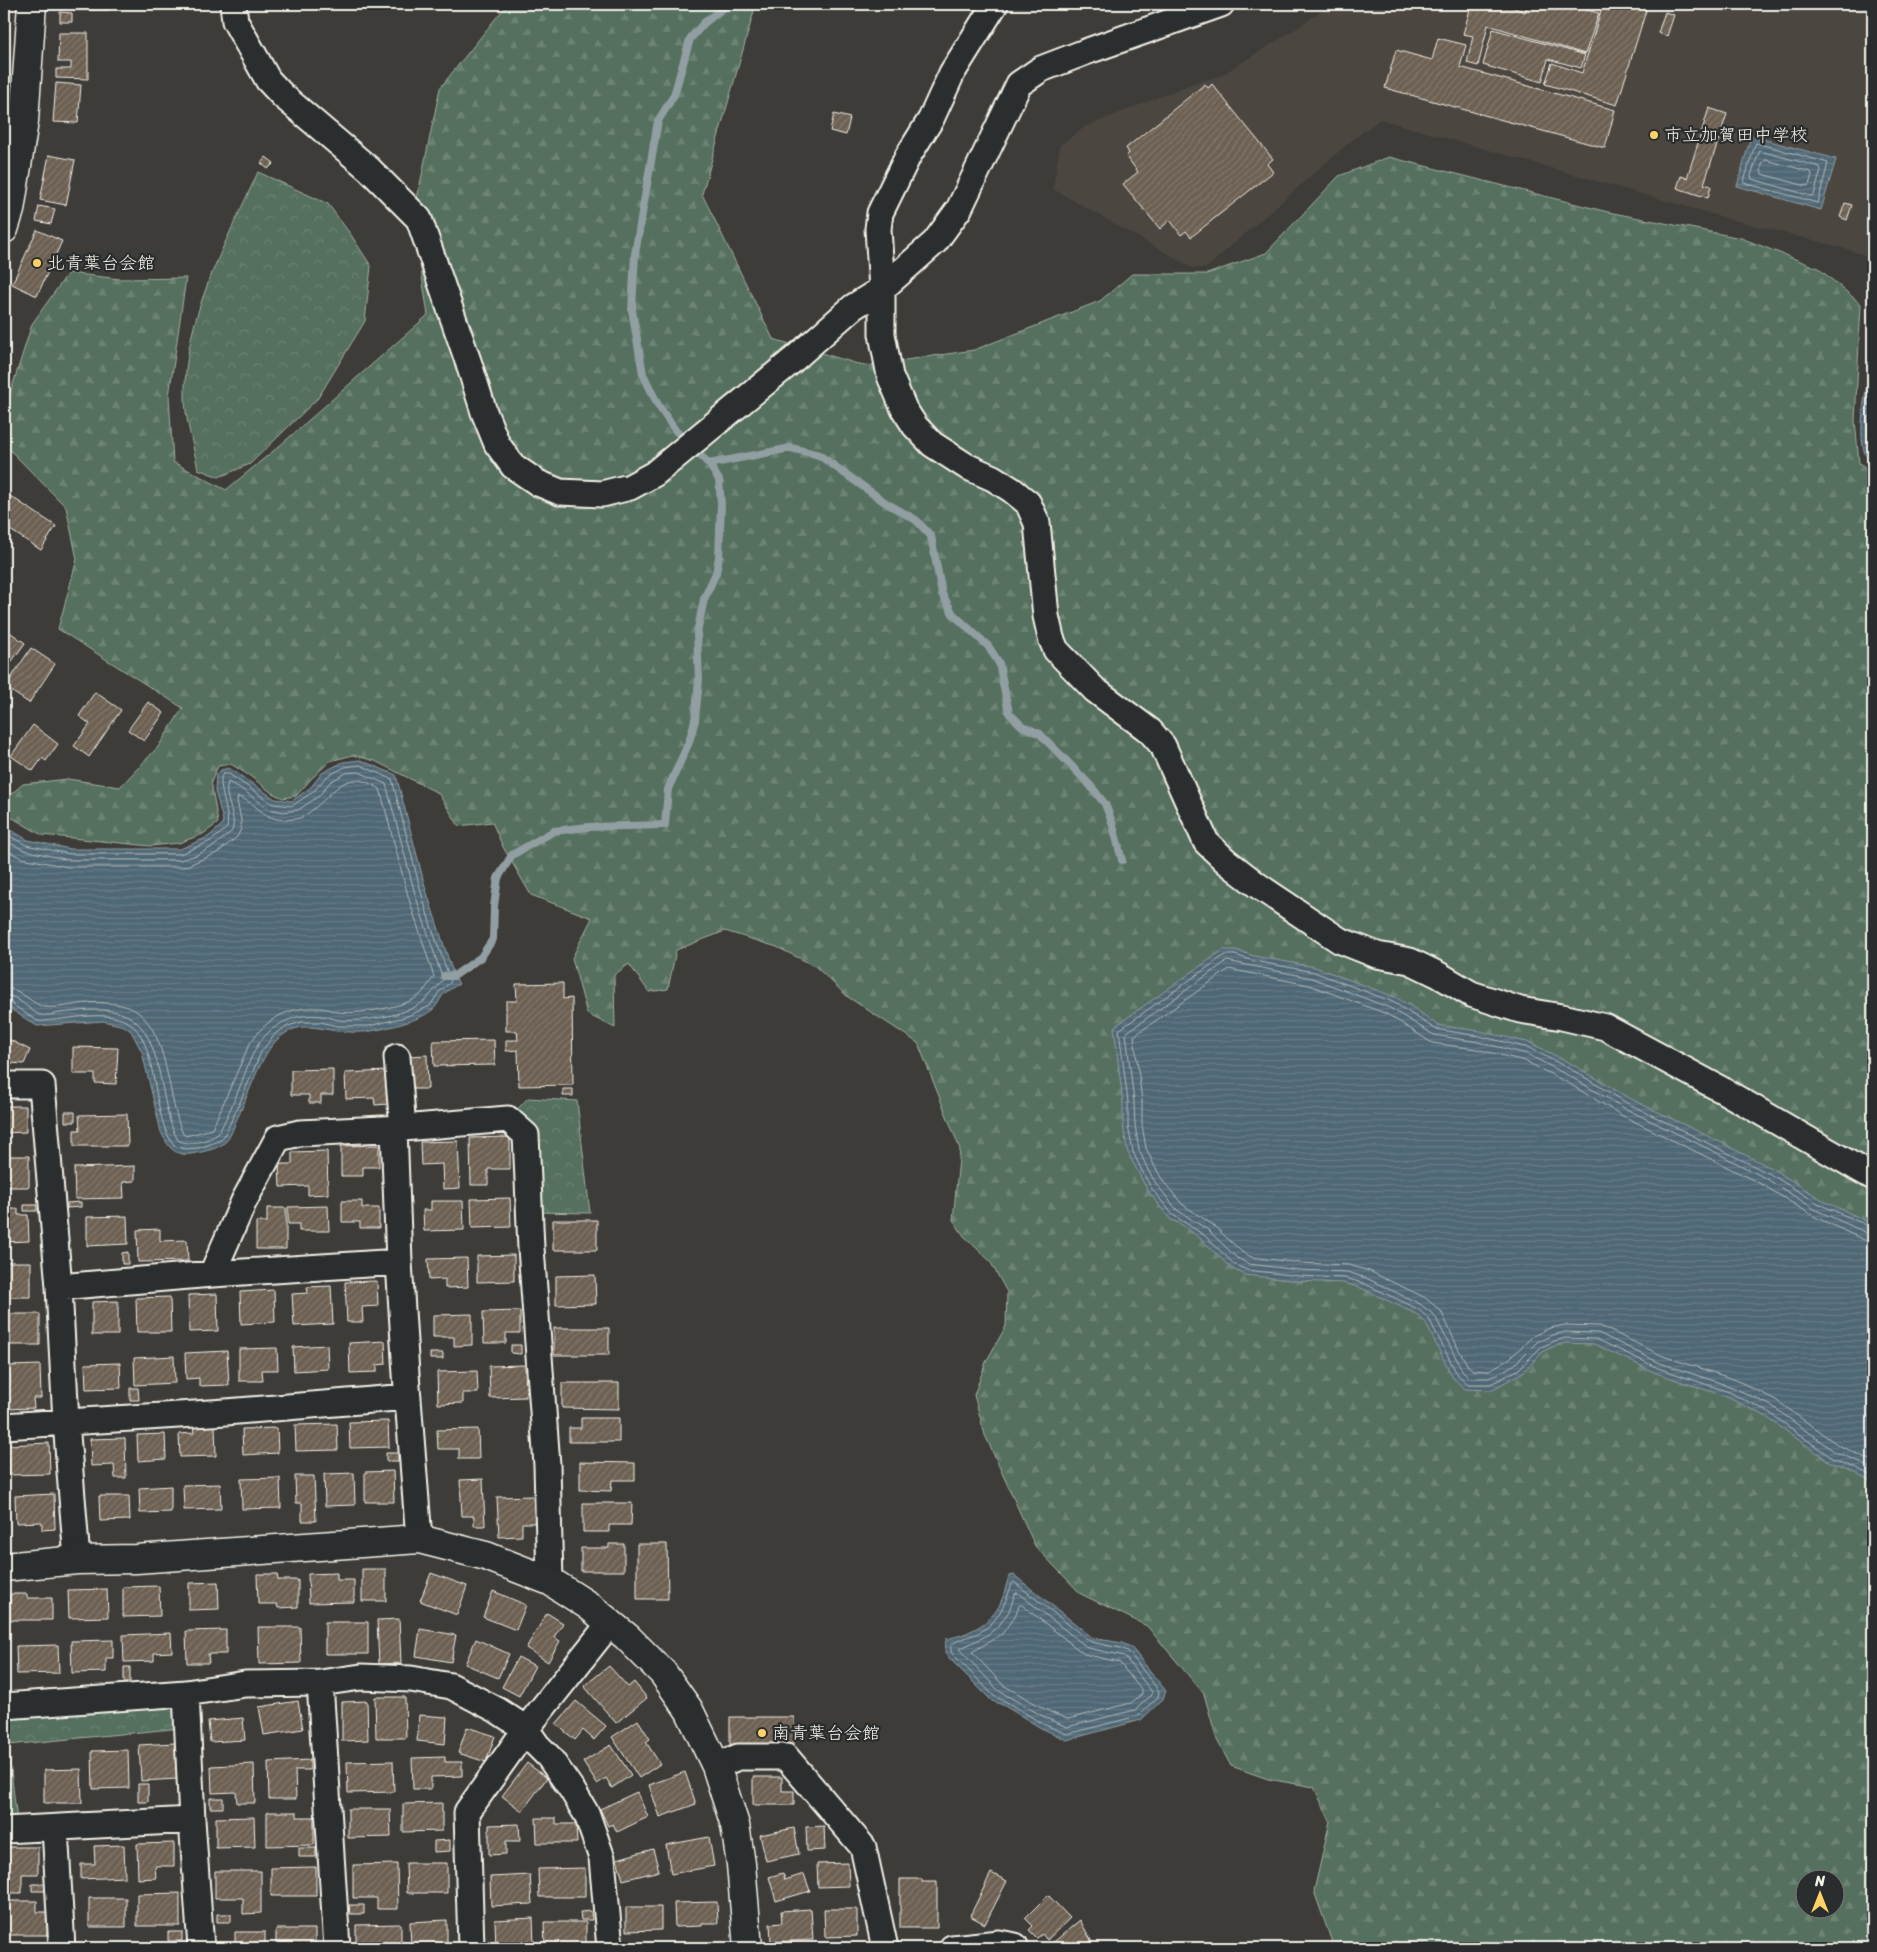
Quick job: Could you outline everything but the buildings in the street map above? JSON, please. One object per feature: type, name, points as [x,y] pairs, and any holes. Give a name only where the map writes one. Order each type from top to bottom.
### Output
[{"type":"street","points":[[4,229],[10,210],[24,121],[32,4]]},
{"type":"street","points":[[233,4],[235,21],[268,80],[283,96],[369,169],[419,219],[484,412],[497,444],[513,466],[538,483],[560,492],[602,494],[630,487],[654,474],[853,307],[882,289],[935,242],[959,209],[1019,84],[1041,70],[1088,51],[1221,4]]},
{"type":"street","points":[[995,4],[952,73],[931,119],[908,156],[880,213],[878,229],[882,289],[882,334],[890,376],[904,409],[915,426],[932,444],[966,466],[999,482],[1028,503],[1037,523],[1046,616],[1056,650],[1095,690],[1150,731],[1163,746],[1206,842],[1226,861],[1257,885],[1339,940],[1377,955],[1410,961],[1439,975],[1470,994],[1520,1010],[1562,1017],[1605,1028],[1732,1096],[1873,1177]]},
{"type":"street","points":[[397,1057],[399,1262],[419,1539]]},
{"type":"street","points":[[4,1085],[42,1084],[59,1287],[66,1422],[77,1560]]},
{"type":"street","points":[[212,1274],[244,1202],[278,1138],[300,1133],[398,1128],[508,1119],[526,1135],[531,1248],[547,1465],[550,1581]]},
{"type":"street","points":[[59,1287],[212,1274],[399,1262]]},
{"type":"street","points":[[4,1426],[226,1412],[408,1397]]},
{"type":"street","points":[[4,1567],[77,1560],[136,1559],[419,1539],[486,1556],[550,1581],[610,1623],[663,1673],[689,1710],[716,1766],[735,1825],[741,1864],[748,1948]]},
{"type":"street","points":[[471,1948],[467,1812],[526,1730],[610,1623]]},
{"type":"street","points":[[4,1706],[186,1693],[245,1684],[320,1683],[361,1677],[411,1679],[451,1686],[497,1710],[526,1730],[549,1757],[572,1790],[587,1816],[602,1858],[610,1948]]},
{"type":"street","points":[[320,1683],[337,1948]]},
{"type":"street","points":[[186,1693],[201,1948]]},
{"type":"street","points":[[716,1766],[738,1757],[786,1757],[864,1847],[886,1948]]},
{"type":"street","points":[[4,1830],[192,1820]]},
{"type":"street","points":[[55,1828],[62,1948]]},
{"type":"street","points":[[952,1948],[999,1943],[1015,1946],[1016,1948]]},
{"type":"shaded area","name":"市立加賀田中学校","points":[[1331,4],[1873,4],[1873,258],[1840,247],[1726,218],[1380,119],[1346,145],[1206,268],[1193,268],[1053,189],[1060,145],[1085,127],[1191,84],[1220,76],[1296,29]]},
{"type":"green space","points":[[510,4],[756,4],[702,194],[773,339],[865,366],[974,350],[1100,301],[1132,274],[1207,274],[1266,253],[1339,176],[1389,157],[1608,212],[1741,238],[1818,268],[1861,304],[1855,420],[1859,463],[1873,472],[1873,1948],[1334,1948],[1314,1891],[1330,1821],[1314,1787],[1268,1779],[1231,1766],[1217,1740],[1204,1694],[1147,1626],[1081,1594],[1035,1546],[985,1435],[974,1395],[986,1362],[1006,1326],[1007,1292],[990,1261],[964,1236],[953,1220],[960,1149],[918,1043],[848,997],[815,966],[777,947],[725,931],[676,950],[668,989],[649,992],[629,964],[614,975],[615,1028],[587,1014],[572,958],[592,918],[531,895],[503,847],[492,822],[459,826],[438,793],[375,761],[353,755],[330,761],[296,796],[283,798],[272,793],[231,764],[218,766],[211,782],[218,823],[203,834],[179,843],[150,846],[42,835],[4,813],[4,800],[23,784],[68,779],[120,787],[158,747],[183,708],[58,629],[77,559],[66,507],[4,444],[4,413],[32,324],[68,273],[120,279],[186,278],[169,396],[173,462],[226,490],[284,442],[428,315],[413,218],[440,88],[500,13]]},
{"type":"green space","points":[[258,172],[328,204],[351,235],[371,266],[365,321],[318,398],[250,464],[219,477],[198,469],[185,406],[186,368],[191,338],[209,281]]},
{"type":"green space","points":[[528,1098],[577,1101],[590,1213],[534,1212],[512,1115]]},
{"type":"green space","points":[[180,1700],[182,1728],[8,1745],[17,1821],[4,1822],[4,1712]]},
{"type":"water","points":[[1751,136],[1836,159],[1821,210],[1737,186]]},
{"type":"water","points":[[1871,370],[1873,370],[1873,462],[1867,457],[1862,440],[1864,401]]},
{"type":"water","points":[[360,760],[396,775],[426,890],[454,976],[459,984],[443,995],[432,1010],[419,1018],[403,1024],[363,1032],[307,1027],[293,1029],[286,1033],[272,1045],[266,1054],[228,1139],[220,1146],[208,1150],[191,1154],[175,1152],[161,1132],[142,1052],[131,1031],[124,1026],[103,1021],[37,1026],[4,1005],[4,826],[28,840],[70,849],[180,849],[208,837],[222,825],[223,820],[215,791],[216,775],[221,770],[229,768],[275,799],[292,801],[311,787],[322,773],[343,762]]},
{"type":"water","points":[[1223,950],[1236,950],[1254,956],[1315,967],[1395,997],[1437,1025],[1480,1031],[1531,1043],[1577,1067],[1629,1098],[1773,1169],[1824,1201],[1873,1224],[1873,1483],[1855,1472],[1830,1462],[1765,1416],[1727,1397],[1656,1373],[1594,1344],[1565,1343],[1557,1345],[1544,1351],[1522,1373],[1491,1390],[1465,1389],[1453,1378],[1425,1322],[1416,1314],[1361,1288],[1344,1283],[1298,1281],[1245,1275],[1231,1268],[1201,1239],[1184,1226],[1170,1219],[1148,1191],[1128,1153],[1123,1126],[1123,1103],[1114,1027]]},
{"type":"water","points":[[1014,1575],[1093,1638],[1122,1643],[1131,1647],[1166,1691],[1163,1699],[1141,1720],[1067,1740],[1041,1728],[1003,1705],[992,1701],[945,1654],[946,1639],[969,1632],[989,1619],[1001,1602],[1009,1576]]},
{"type":"waterway","points":[[444,976],[454,976],[481,957],[493,939],[494,906],[498,878],[512,855],[554,831],[588,827],[665,825],[668,789],[689,742],[695,720],[699,680],[697,633],[704,599],[716,573],[719,557],[721,503],[719,480],[709,464],[675,430],[658,405],[643,374],[632,310],[635,254],[658,121],[674,95],[690,39],[704,23],[728,4]]},
{"type":"waterway","points":[[709,464],[791,448],[819,455],[886,503],[916,520],[931,536],[942,594],[953,614],[988,646],[999,663],[1009,713],[1022,726],[1040,734],[1089,784],[1105,804],[1122,860]]},
{"type":"place","name":"市立加賀田中学校","points":[[1654,135]]},
{"type":"place","name":"北青葉台会館","points":[[37,263]]},
{"type":"place","name":"南青葉台会館","points":[[762,1733]]}]
